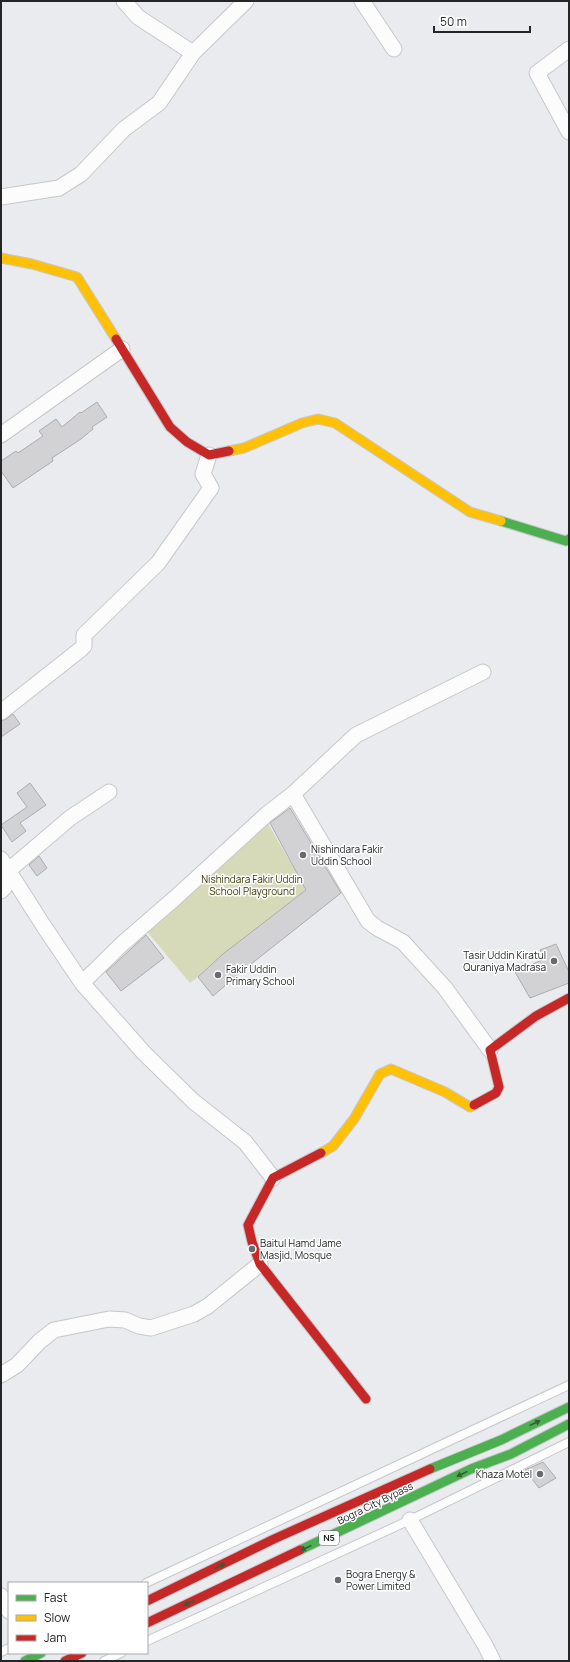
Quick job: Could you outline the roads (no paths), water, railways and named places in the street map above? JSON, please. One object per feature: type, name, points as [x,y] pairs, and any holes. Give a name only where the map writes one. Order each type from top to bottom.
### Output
[{"type":"main road","points":[[1,258],[32,264],[77,277],[170,427],[187,442],[209,455],[244,448],[302,423],[318,419],[335,423],[470,512],[566,540],[569,539]]},
{"type":"main road","points":[[366,1399],[260,1264],[248,1225],[273,1178],[333,1146],[354,1119],[380,1074],[391,1069],[445,1092],[470,1107],[496,1093],[499,1087],[490,1050],[536,1016],[569,998]]},
{"type":"main road","name":"Bogra City Bypass","points":[[148,1601],[274,1539],[462,1455],[501,1440],[569,1407]]},
{"type":"main road","name":"Bogra City Bypass","points":[[148,1623],[471,1469],[511,1454],[569,1424]]},
{"type":"main road","points":[[269,1525],[274,1539]]},
{"type":"main road","points":[[290,1556],[297,1572]]},
{"type":"main road","points":[[25,1661],[39,1654]]},
{"type":"main road","points":[[65,1661],[80,1654]]},
{"type":"street","points":[[124,1],[138,18],[193,53]]},
{"type":"street","points":[[1,197],[60,188],[81,174],[124,130],[159,103],[193,53],[246,1]]},
{"type":"street","points":[[362,1],[394,49]]},
{"type":"street","points":[[569,49],[537,73],[569,132]]},
{"type":"street","points":[[1,436],[122,349]]},
{"type":"street","points":[[1,712],[81,649],[84,646],[84,635],[158,563],[211,488],[203,474],[209,455]]},
{"type":"street","points":[[82,983],[122,944],[267,814],[293,794],[356,735],[483,672]]},
{"type":"street","points":[[5,865],[109,792]]},
{"type":"street","points":[[293,794],[368,921],[377,928],[403,942],[445,988],[490,1050]]},
{"type":"street","points":[[1,891],[4,888],[5,865]]},
{"type":"street","points":[[5,865],[82,983],[144,1053],[193,1101],[245,1142],[273,1178]]},
{"type":"street","points":[[1,1375],[17,1365],[40,1341],[54,1330],[108,1319],[125,1320],[139,1326],[151,1328],[194,1314],[208,1306],[260,1264]]},
{"type":"street","points":[[410,1520],[485,1645],[493,1661]]},
{"type":"street","points":[[1,1596],[8,1608]]},
{"type":"lane","points":[[148,1582],[569,1385]]},
{"type":"lane","points":[[148,1641],[410,1520],[569,1442]]},
{"type":"lane","points":[[104,1661],[119,1654]]},
{"type":"place","name":"Nishindara Fakir Uddin School","points":[[303,855]]},
{"type":"place","name":"Tasir Uddin Kiratul Quraniya Madrasa","points":[[554,961]]},
{"type":"place","name":"Fakir Uddin Primary School","points":[[218,975]]},
{"type":"place","name":"Baitul Hamd Jame Masjid, Mosque","points":[[252,1249]]},
{"type":"place","name":"Khaza Motel","points":[[540,1474]]},
{"type":"place","name":"Bogra Energy & Power Limited","points":[[338,1580]]},
{"type":"park label","name":"Nishindara Fakir Uddin School Playground","points":[[252,884]]}]
